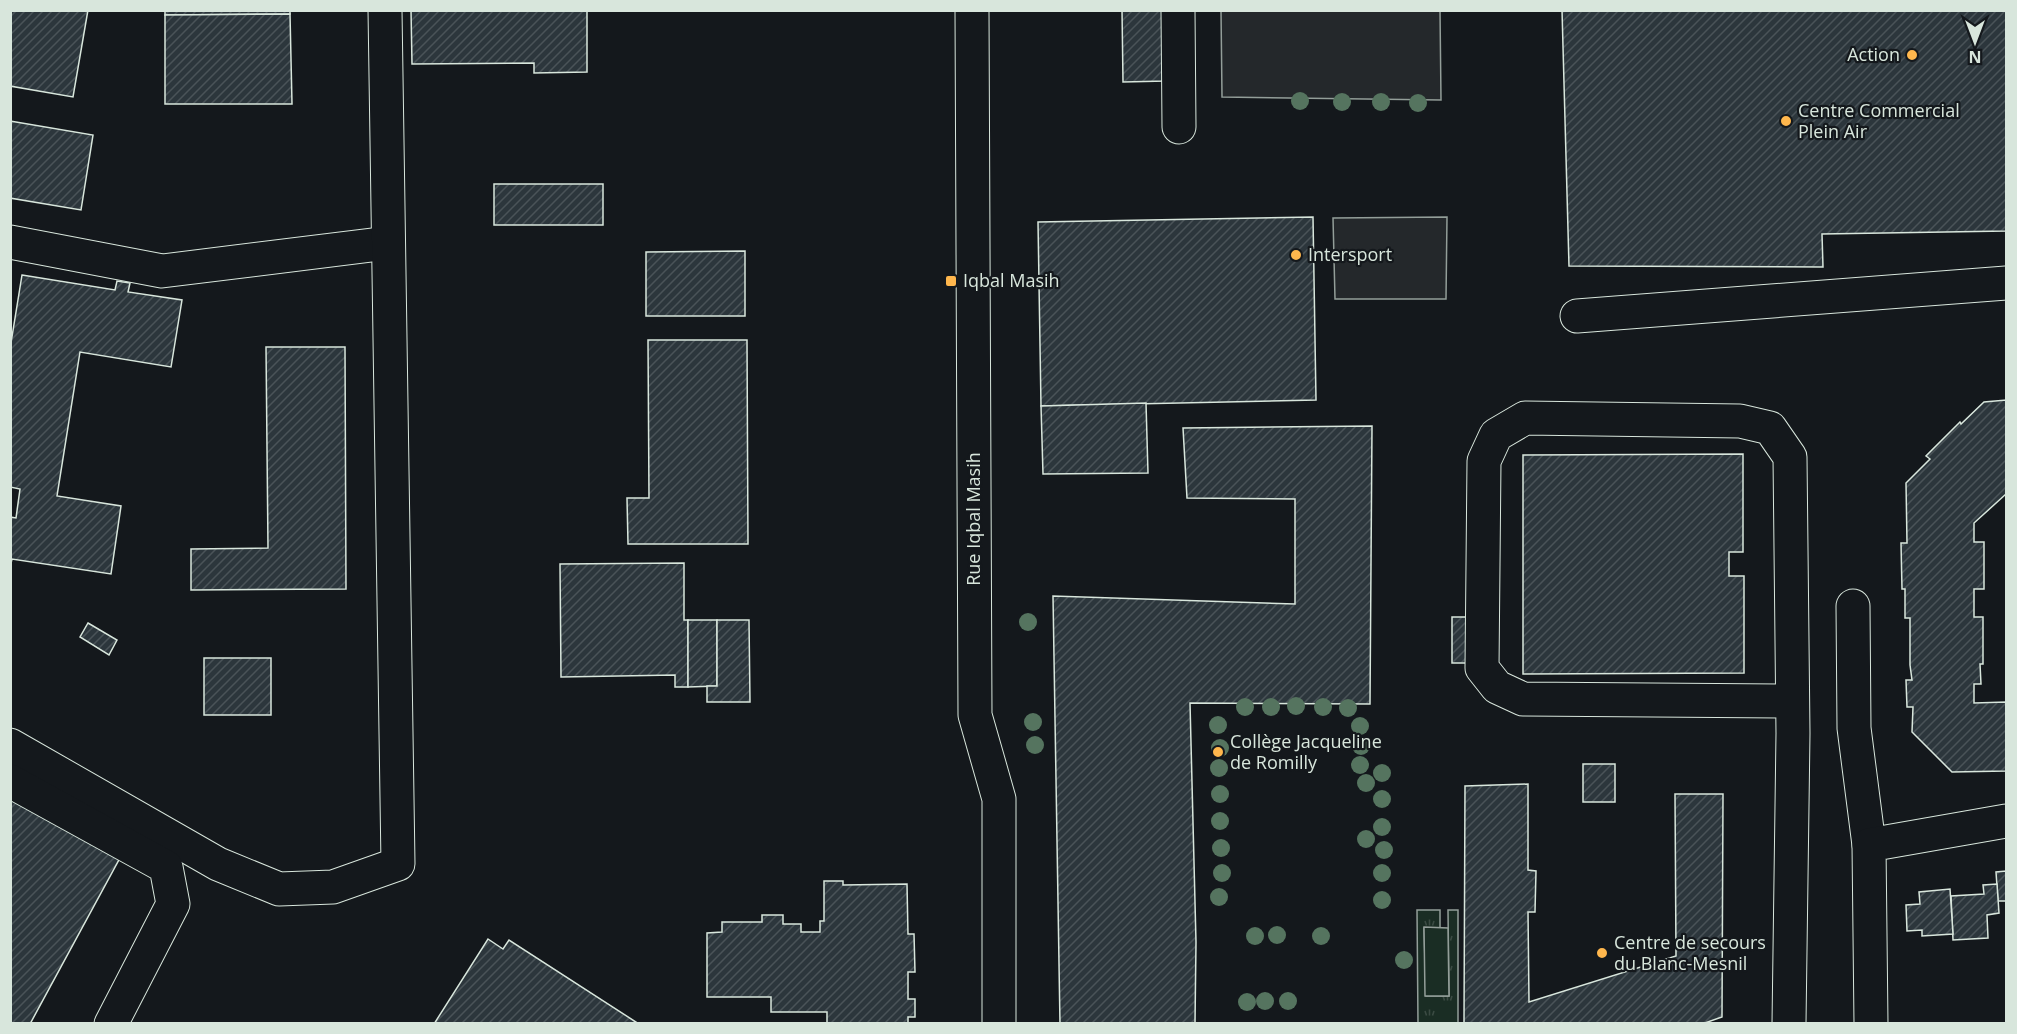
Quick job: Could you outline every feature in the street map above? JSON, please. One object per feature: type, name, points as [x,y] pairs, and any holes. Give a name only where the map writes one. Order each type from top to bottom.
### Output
[{"type":"street","points":[[10,745],[218,864],[279,889],[333,887],[398,864],[385,10]]},
{"type":"street","name":"Rue Iqbal Masih","points":[[972,10],[975,714],[999,799],[999,1023]]},
{"type":"street","points":[[1178,10],[1179,127]]},
{"type":"street","points":[[10,243],[162,271],[388,243]]},
{"type":"street","points":[[1577,316],[2007,284]]},
{"type":"street","points":[[1789,1023],[1792,701],[1790,457],[1770,428],[1740,421],[1525,418],[1496,435],[1484,461],[1482,668],[1497,687],[1523,699],[1792,701]]},
{"type":"street","points":[[1853,606],[1854,728],[1869,845],[1871,1023]]},
{"type":"street","points":[[10,781],[166,867],[173,904],[111,1023]]},
{"type":"street","points":[[1869,845],[2007,820]]},
{"type":"green space","points":[[1417,910],[1440,910],[1440,928],[1424,928],[1426,996],[1449,996],[1448,910],[1458,910],[1458,1023],[1418,1023]]},
{"type":"green space","points":[[1424,927],[1448,928],[1449,996],[1425,996]]},
{"type":"shaded area","points":[[1221,11],[1440,11],[1441,100],[1222,97]]},
{"type":"shaded area","points":[[1447,217],[1446,299],[1335,299],[1333,218]]},
{"type":"building","points":[[10,10],[88,10],[73,97],[10,86]]},
{"type":"building","points":[[165,10],[290,10],[290,14],[165,15]]},
{"type":"building","points":[[411,10],[587,10],[587,72],[534,73],[534,63],[412,64]]},
{"type":"building","points":[[1122,10],[1165,10],[1166,81],[1123,82]]},
{"type":"building","name":"Centre Commercial Plein Air","points":[[1562,10],[2006,10],[2006,231],[1822,234],[1823,267],[1569,266]]},
{"type":"building","points":[[290,14],[292,104],[165,104],[165,15]]},
{"type":"building","points":[[10,121],[93,135],[81,210],[10,198]]},
{"type":"building","points":[[494,184],[603,184],[603,225],[494,225]]},
{"type":"building","points":[[1313,217],[1316,400],[1041,406],[1038,222]]},
{"type":"building","points":[[745,251],[745,316],[646,316],[646,252]]},
{"type":"building","points":[[22,275],[115,290],[117,281],[130,283],[128,292],[182,300],[171,367],[80,352],[57,496],[121,506],[111,574],[12,559],[10,567],[10,517],[16,518],[20,489],[10,487],[10,349]]},
{"type":"building","points":[[648,340],[747,340],[748,544],[628,544],[627,498],[649,498]]},
{"type":"building","points":[[266,347],[345,347],[346,589],[191,590],[191,549],[268,548]]},
{"type":"building","points":[[2006,400],[2006,494],[1974,523],[1974,542],[1984,542],[1984,589],[1974,589],[1974,617],[1983,617],[1983,664],[1980,664],[1981,684],[1974,684],[1974,703],[2006,702],[2006,771],[1952,772],[1912,732],[1913,707],[1907,707],[1906,680],[1912,680],[1910,618],[1905,618],[1901,543],[1907,543],[1906,483],[1930,459],[1926,456],[1984,402]]},
{"type":"building","points":[[1146,403],[1148,473],[1043,474],[1041,406]]},
{"type":"building","points":[[1372,426],[1370,704],[1190,703],[1196,942],[1195,1024],[1060,1024],[1053,596],[1295,604],[1295,499],[1187,498],[1183,428]]},
{"type":"building","points":[[1743,454],[1743,552],[1729,552],[1729,576],[1744,576],[1744,673],[1523,674],[1523,455]]},
{"type":"building","points":[[684,563],[684,620],[688,620],[688,687],[675,687],[675,675],[561,677],[560,564]]},
{"type":"building","points":[[1452,617],[1471,617],[1471,663],[1452,663]]},
{"type":"building","points":[[688,620],[717,620],[717,686],[688,687]]},
{"type":"building","points":[[717,620],[749,620],[750,702],[707,702],[707,686],[717,686]]},
{"type":"building","points":[[88,623],[117,640],[109,655],[80,637]]},
{"type":"building","points":[[204,658],[271,658],[271,715],[204,715]]},
{"type":"building","points":[[1583,764],[1615,764],[1615,802],[1583,802]]},
{"type":"building","points":[[1528,784],[1528,870],[1536,871],[1535,912],[1528,912],[1529,1002],[1676,956],[1675,794],[1723,794],[1722,1017],[1702,1024],[1464,1024],[1465,786]]},
{"type":"building","points":[[10,797],[121,856],[30,1024],[10,1024]]},
{"type":"building","points":[[2006,871],[2006,901],[1998,901],[1996,872]]},
{"type":"building","points":[[824,881],[843,881],[843,885],[907,884],[908,934],[914,934],[915,972],[908,972],[908,999],[915,999],[915,1017],[908,1017],[908,1024],[827,1024],[827,1012],[771,1012],[771,997],[707,997],[707,933],[722,932],[722,922],[762,922],[762,915],[783,915],[783,924],[801,924],[801,932],[820,932],[820,921],[824,921]]},
{"type":"building","points":[[1997,884],[1999,913],[1987,915],[1988,938],[1953,940],[1951,896],[1984,894],[1983,885]]},
{"type":"building","points":[[1950,889],[1953,934],[1922,936],[1922,930],[1907,931],[1906,905],[1920,904],[1919,892]]},
{"type":"building","points":[[488,939],[503,949],[509,940],[639,1024],[434,1024]]},
{"type":"place","name":"Action","points":[[1912,55]]},
{"type":"place","name":"Centre Commercial Plein Air","points":[[1786,121]]},
{"type":"place","name":"Intersport","points":[[1296,255]]},
{"type":"place","name":"Iqbal Masih","points":[[951,281]]},
{"type":"place","name":"Collège Jacqueline de Romilly","points":[[1218,752]]},
{"type":"place","name":"Centre de secours du Blanc-Mesnil","points":[[1602,953]]}]
